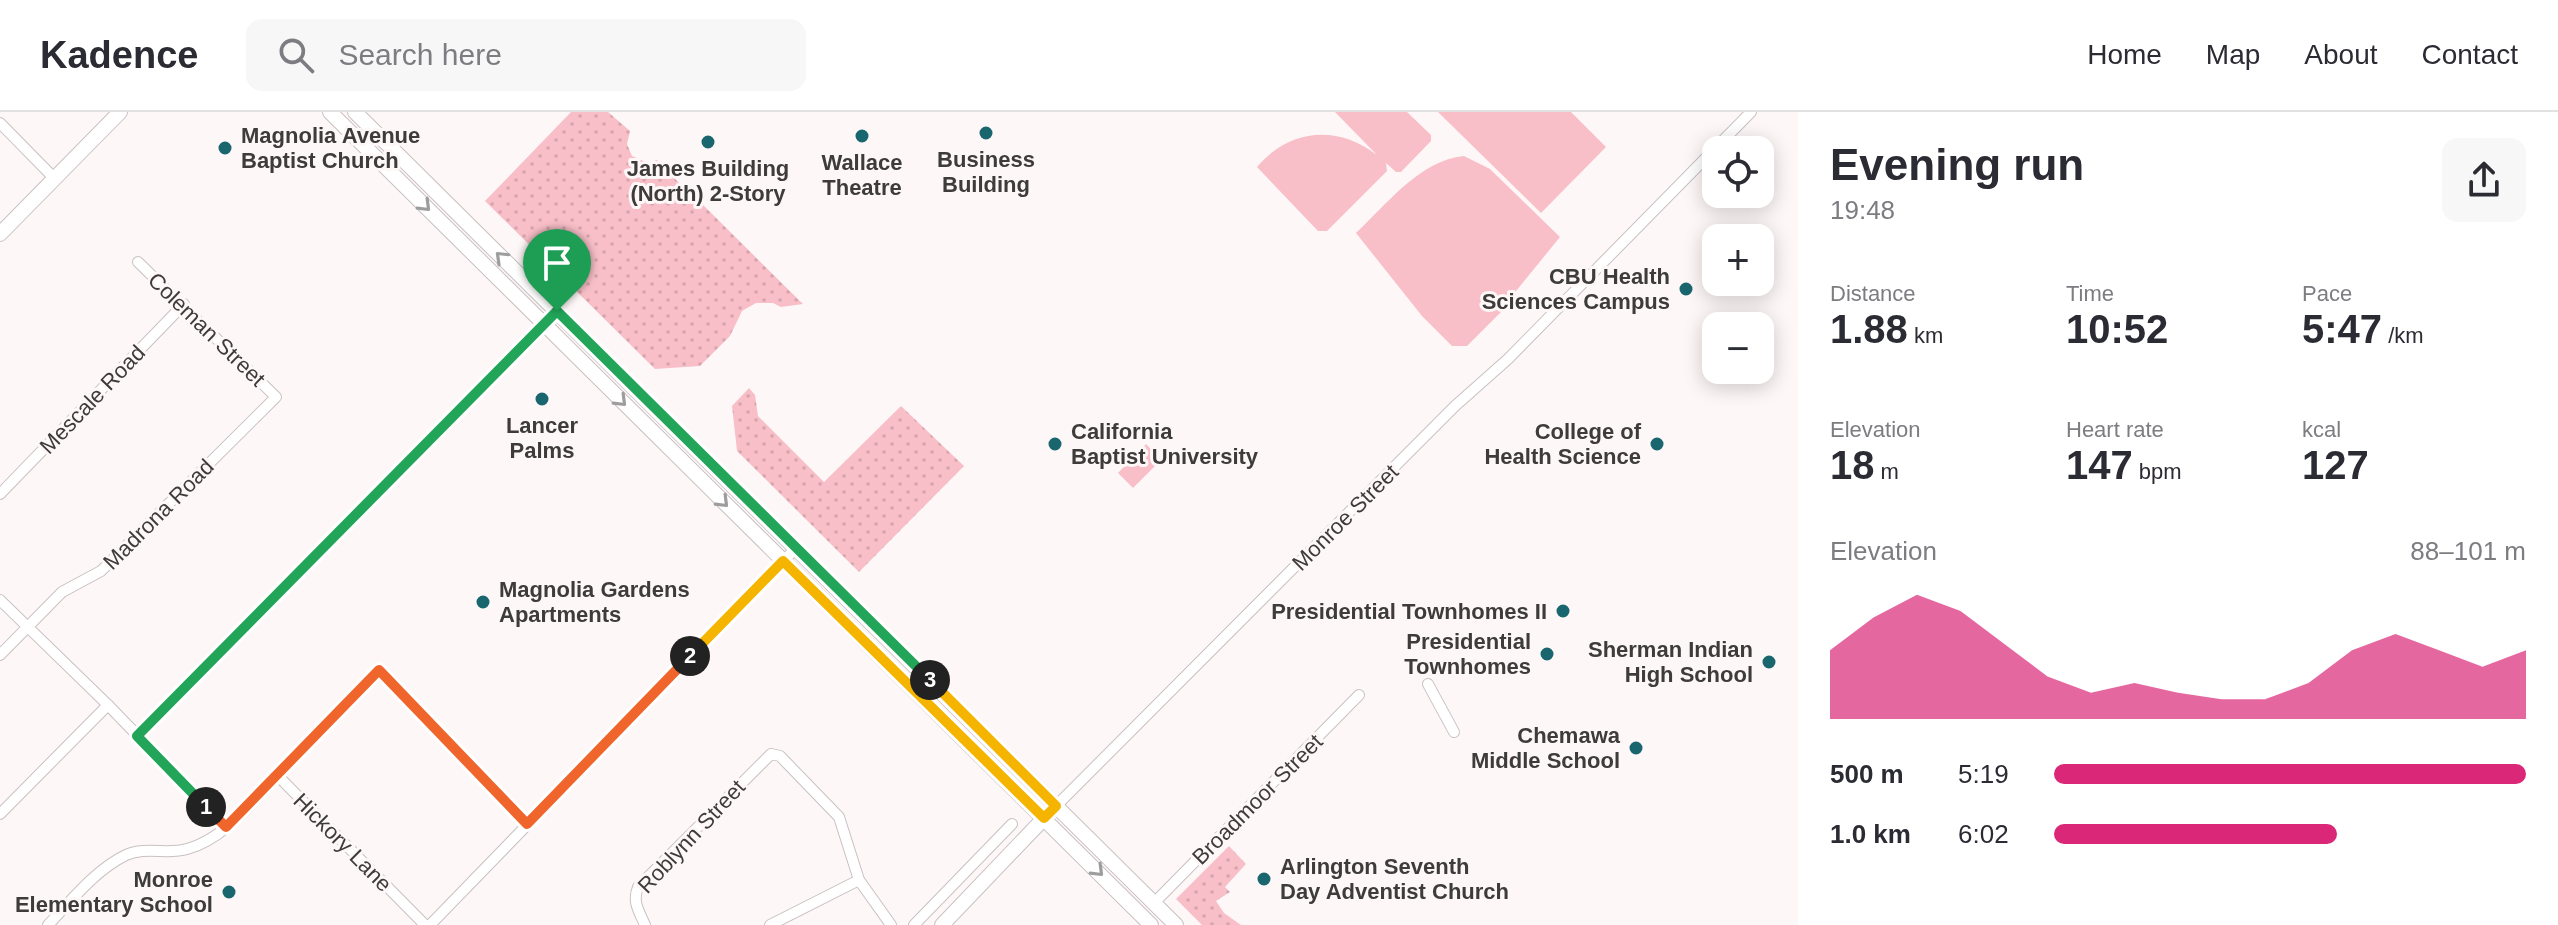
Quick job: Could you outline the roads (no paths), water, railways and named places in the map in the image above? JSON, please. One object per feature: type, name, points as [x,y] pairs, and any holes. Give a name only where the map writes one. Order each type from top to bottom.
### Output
[{"type":"main road","points":[[0,234],[120,112]]},
{"type":"main road","points":[[330,112],[1151,925]]},
{"type":"main road","points":[[355,112],[1176,925]]},
{"type":"main road","points":[[545,325],[557,311]]},
{"type":"main road","name":"Monroe Street","points":[[942,925],[1056,806]]},
{"type":"street","points":[[1734,112],[1742,122]]},
{"type":"street","name":"Monroe Street","points":[[1056,806],[1455,406],[1508,359],[1751,112]]},
{"type":"street","points":[[0,123],[55,179]]},
{"type":"street","name":"Coleman Street","points":[[138,262],[276,397]]},
{"type":"street","name":"Mescale Road","points":[[0,494],[184,304]]},
{"type":"street","points":[[137,736],[545,325]]},
{"type":"street","name":"Madrona Road","points":[[0,655],[62,592],[101,571],[276,397]]},
{"type":"street","points":[[428,925],[796,548]]},
{"type":"street","points":[[0,600],[108,705],[226,827]]},
{"type":"street","points":[[278,776],[379,670],[527,824]]},
{"type":"street","points":[[1428,684],[1454,732]]},
{"type":"street","name":"Broadmoor Street","points":[[1154,903],[1359,695]]},
{"type":"street","points":[[0,814],[108,705]]},
{"type":"street","name":"Roblynn Street","points":[[645,925],[634,897],[638,887],[771,754],[780,756],[839,817],[859,880]]},
{"type":"street","name":"Hickory Lane","points":[[48,925],[100,872],[127,855],[146,850],[188,849],[208,840],[226,827],[278,776],[428,925]]},
{"type":"street","points":[[914,925],[1012,824]]},
{"type":"street","points":[[770,925],[859,880],[891,925]]},
{"type":"place","name":"Business Building","points":[[986,133]]},
{"type":"place","name":"Wallace Theatre","points":[[862,136]]},
{"type":"place","name":"James Building (North) 2-Story","points":[[708,142]]},
{"type":"place","name":"Magnolia Avenue Baptist Church","points":[[225,148]]},
{"type":"place","name":"CBU Health Sciences Campus","points":[[1686,289]]},
{"type":"place","name":"Lancer Palms","points":[[542,399]]},
{"type":"place","name":"California Baptist University","points":[[1055,444]]},
{"type":"place","name":"College of Health Science","points":[[1657,444]]},
{"type":"place","name":"Magnolia Gardens Apartments","points":[[483,602]]},
{"type":"place","name":"Presidential Townhomes II","points":[[1563,611]]},
{"type":"place","name":"Presidential Townhomes","points":[[1547,654]]},
{"type":"place","name":"Sherman Indian High School","points":[[1769,662]]},
{"type":"place","name":"Chemawa Middle School","points":[[1636,748]]},
{"type":"place","name":"Arlington Seventh Day Adventist Church","points":[[1264,879]]},
{"type":"place","name":"Monroe Elementary School","points":[[229,892]]}]
